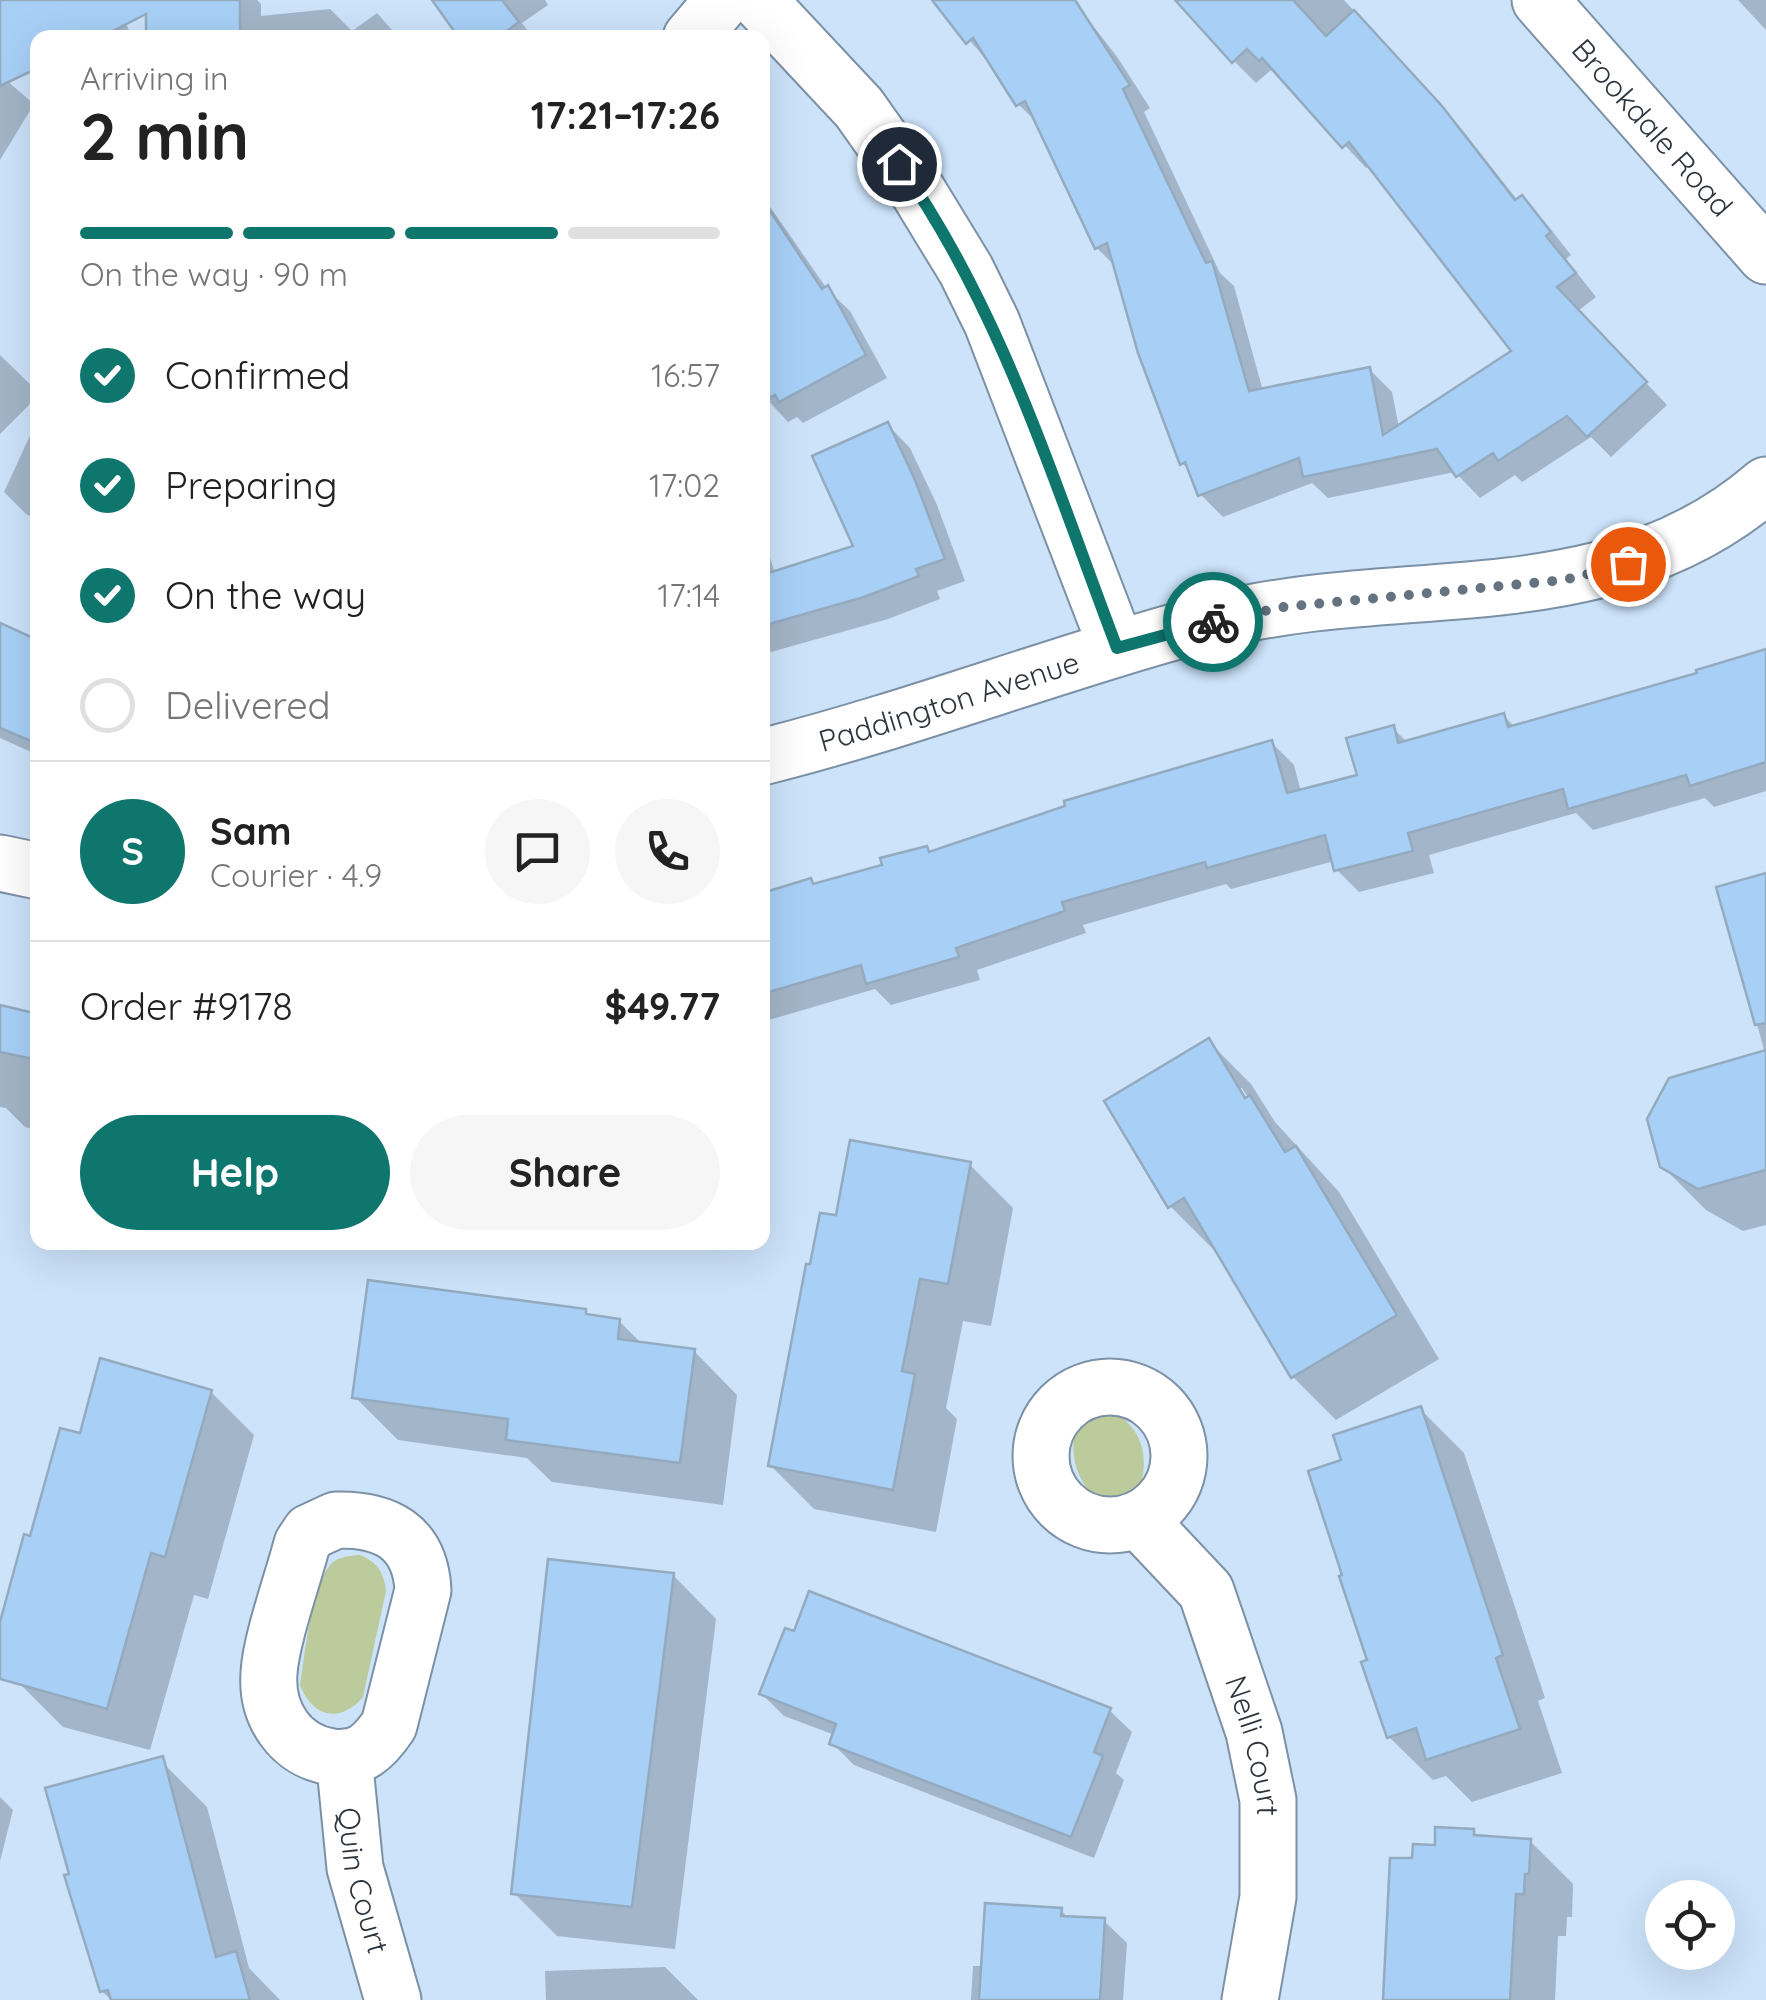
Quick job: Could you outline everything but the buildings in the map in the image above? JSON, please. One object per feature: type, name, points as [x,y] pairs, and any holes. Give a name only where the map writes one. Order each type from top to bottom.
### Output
[{"type":"street","points":[[698,30],[722,0]]},
{"type":"street","points":[[758,0],[859,108],[919,193],[966,270],[992,323],[1117,648]]},
{"type":"street","name":"Brookdale Road","points":[[1540,0],[1766,256]]},
{"type":"street","name":"Paddington Avenue","points":[[770,754],[905,719],[1117,648],[1222,619],[1284,607],[1564,580],[1628,564],[1692,536],[1766,485]]},
{"type":"street","points":[[0,863],[30,870]]},
{"type":"street","name":"Nelli Court","points":[[1139,1520],[1206,1591],[1254,1732],[1268,1800],[1268,1897],[1250,2000]]},
{"type":"street","name":"Quin Court","points":[[344,1757],[355,1868],[393,2000]]},
{"type":"green space","points":[[1108,1407],[1129,1424],[1143,1454],[1139,1493],[1120,1502],[1096,1500],[1082,1481],[1074,1452],[1076,1418],[1092,1409]]},
{"type":"green space","points":[[360,1555],[379,1568],[386,1591],[363,1697],[345,1711],[327,1713],[312,1704],[300,1685],[310,1622],[318,1589],[330,1565],[340,1558]]},
{"type":"way so far","points":[[1213,622],[1284,607],[1564,580],[1628,564]]},
{"type":"route","points":[[899,164],[966,270],[992,323],[1117,648],[1213,622]]}]
